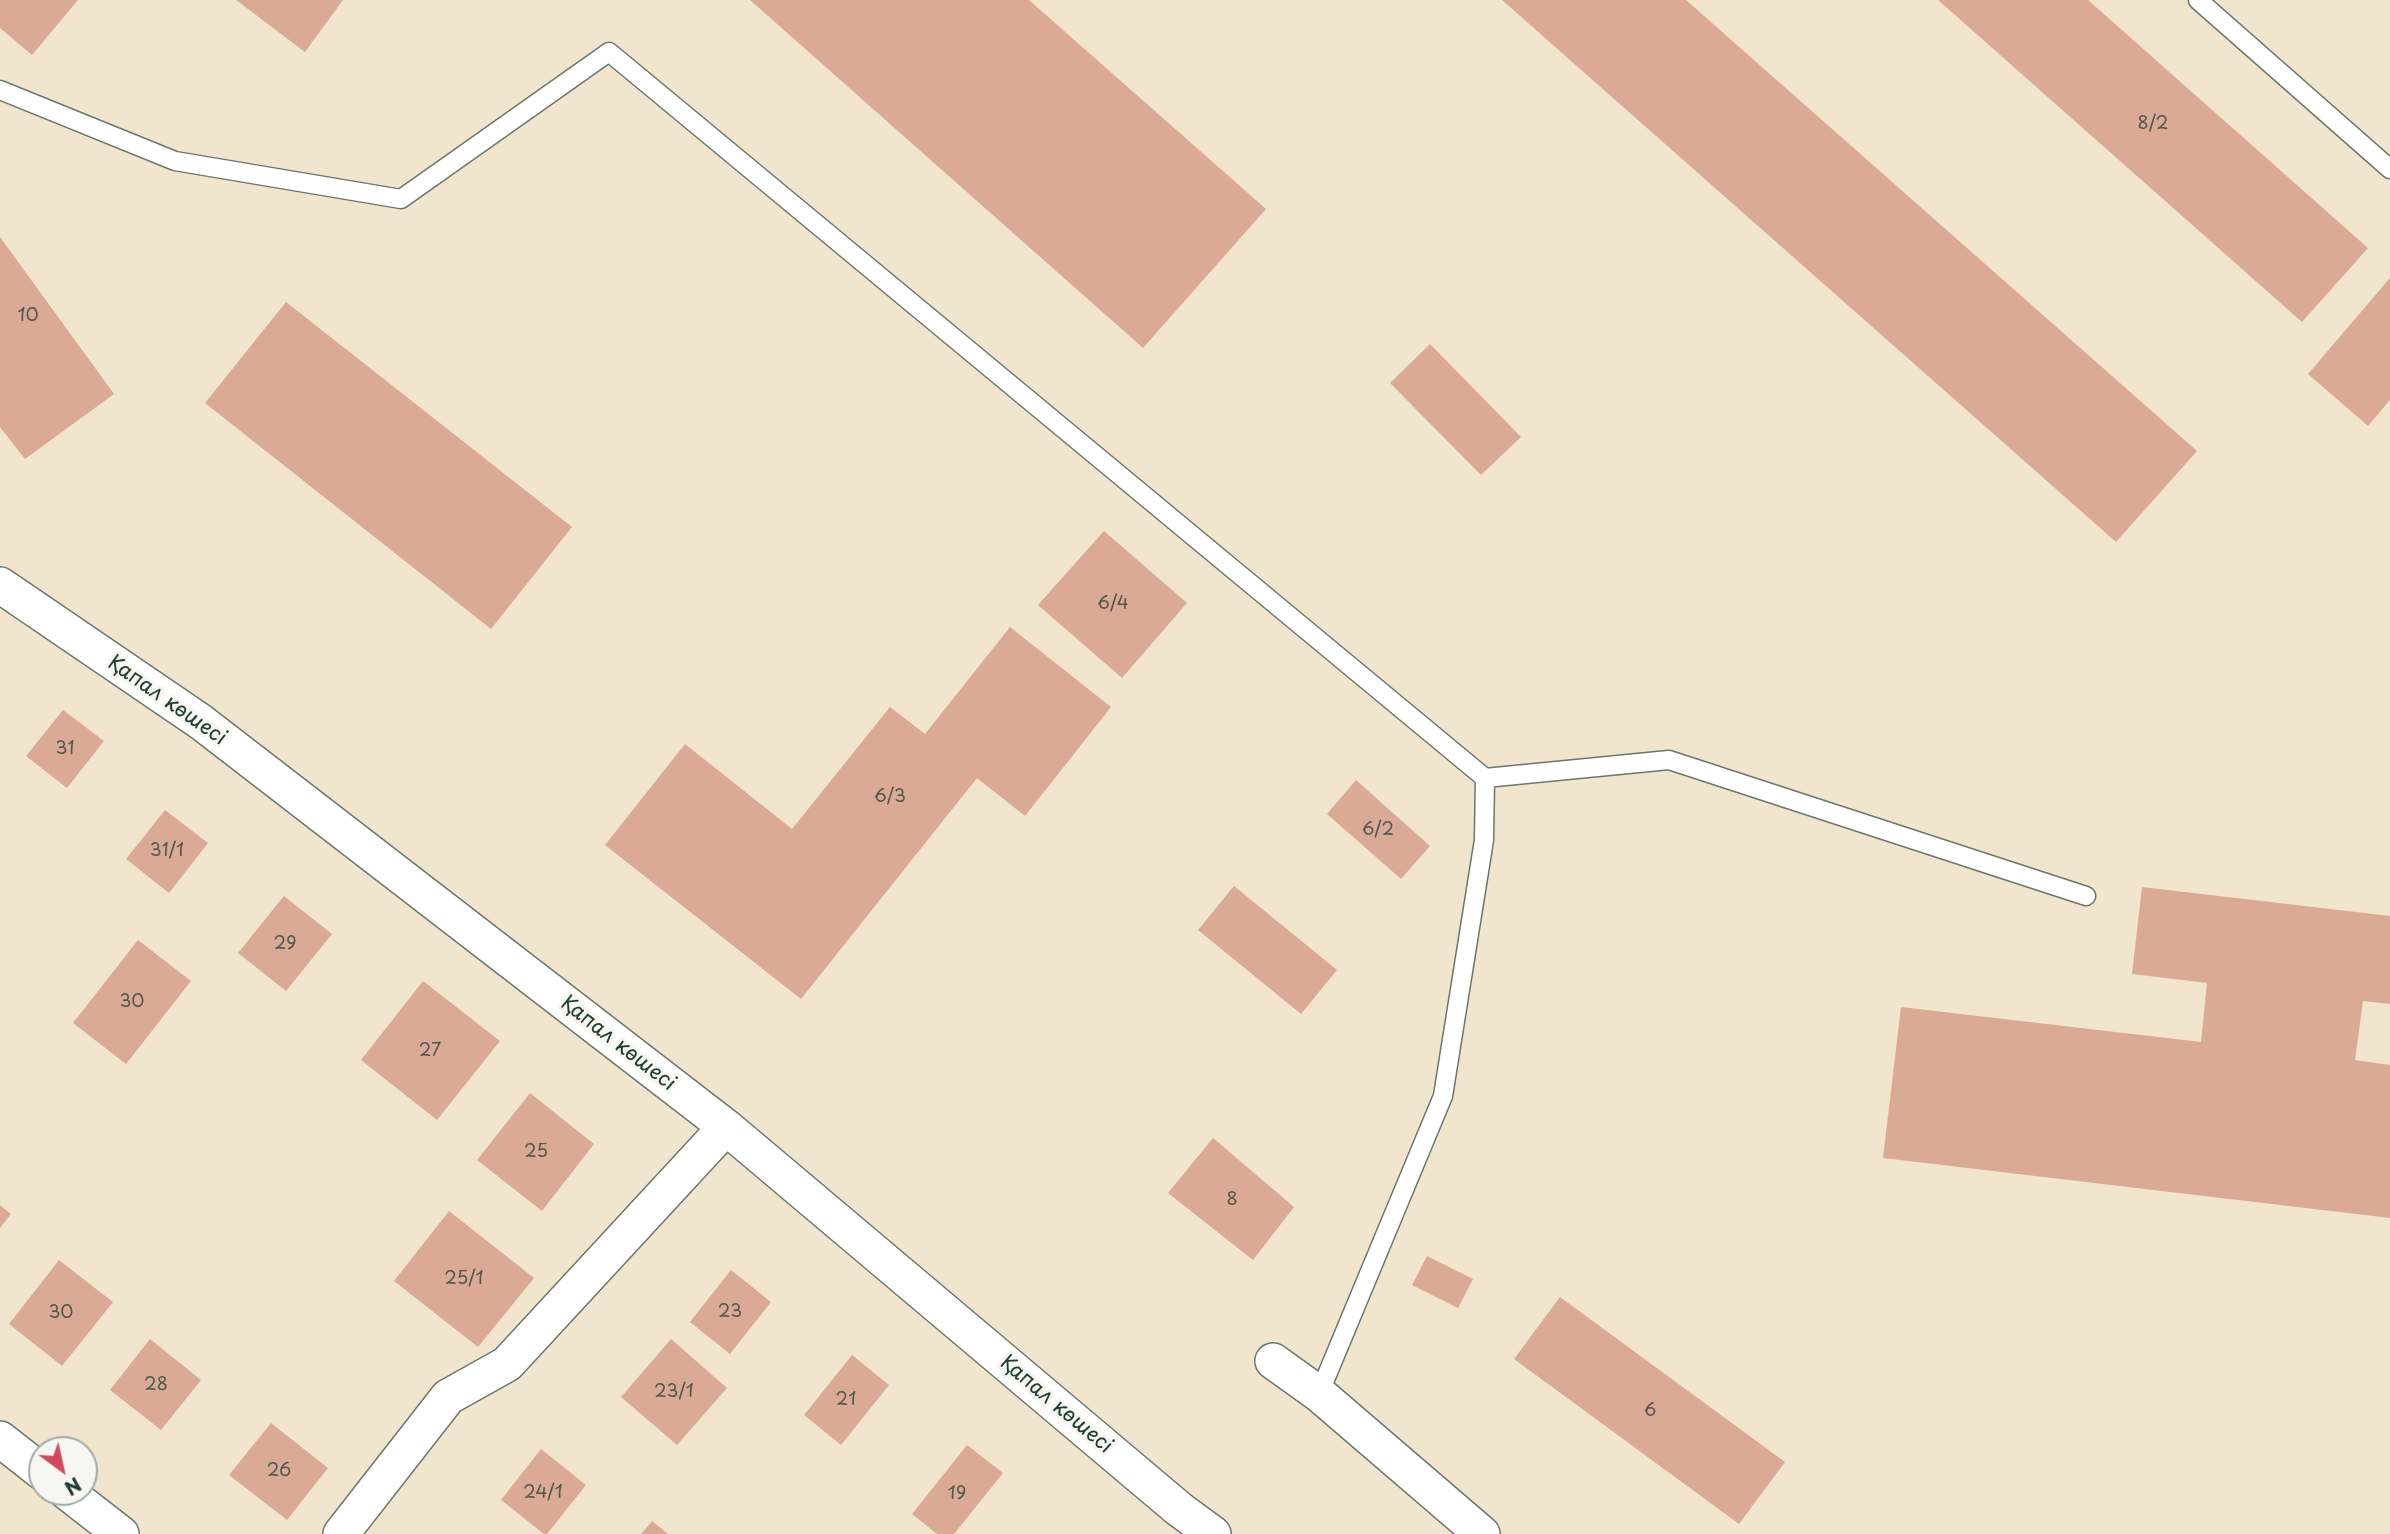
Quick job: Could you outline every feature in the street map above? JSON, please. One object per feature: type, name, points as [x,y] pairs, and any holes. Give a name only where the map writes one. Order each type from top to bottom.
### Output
[{"type":"street","name":"Қапал көшесі","points":[[0,585],[201,722],[726,1127],[1179,1509],[1213,1534]]},
{"type":"street","points":[[341,1534],[449,1397],[507,1364],[726,1127]]},
{"type":"street","points":[[1273,1361],[1319,1394],[1482,1534]]},
{"type":"street","points":[[0,1439],[28,1461]]},
{"type":"street","points":[[85,1506],[121,1534]]},
{"type":"lane","points":[[2198,0],[2390,169]]},
{"type":"lane","points":[[0,90],[175,161],[401,199],[609,52],[1485,778],[1669,760],[2086,896]]},
{"type":"lane","points":[[1319,1394],[1443,1096],[1484,840],[1485,778]]},
{"type":"building","points":[[0,0],[78,0],[32,55],[0,28]]},
{"type":"building","points":[[236,0],[343,0],[305,52]]},
{"type":"building","points":[[750,0],[1029,0],[1266,209],[1143,348]]},
{"type":"building","points":[[1502,0],[1686,0],[2197,451],[2116,542]]},
{"type":"building","points":[[1938,0],[2088,0],[2368,248],[2302,322]]},
{"type":"building","points":[[0,237],[114,394],[25,459],[0,427]]},
{"type":"building","points":[[2390,278],[2390,400],[2368,426],[2308,374]]},
{"type":"building","points":[[286,302],[572,527],[491,629],[205,403]]},
{"type":"building","points":[[1430,344],[1521,437],[1481,475],[1390,383]]},
{"type":"building","points":[[1104,531],[1187,603],[1122,678],[1038,605]]},
{"type":"building","points":[[1010,627],[1111,707],[1025,816],[977,778],[801,999],[605,845],[685,744],[792,829],[890,707],[925,734]]},
{"type":"building","points":[[63,710],[104,741],[67,788],[26,756]]},
{"type":"building","points":[[1356,780],[1430,846],[1401,879],[1327,814]]},
{"type":"building","points":[[165,810],[208,843],[169,893],[126,859]]},
{"type":"building","points":[[1234,886],[1337,970],[1301,1014],[1198,930]]},
{"type":"building","points":[[2142,887],[2390,916],[2390,1004],[2363,1001],[2355,1060],[2390,1065],[2390,1218],[1883,1158],[1901,1007],[2201,1042],[2207,983],[2132,974]]},
{"type":"building","points":[[284,896],[332,934],[286,991],[238,953]]},
{"type":"building","points":[[138,940],[191,981],[126,1064],[73,1023]]},
{"type":"building","points":[[423,981],[500,1041],[437,1120],[361,1060]]},
{"type":"building","points":[[530,1093],[594,1144],[542,1211],[477,1160]]},
{"type":"building","points":[[1213,1138],[1294,1207],[1253,1260],[1168,1193]]},
{"type":"building","points":[[0,1205],[11,1214],[0,1228]]},
{"type":"building","points":[[449,1211],[534,1278],[478,1347],[394,1281]]},
{"type":"building","points":[[1427,1256],[1473,1279],[1458,1308],[1412,1285]]},
{"type":"building","points":[[59,1260],[113,1302],[62,1366],[9,1324]]},
{"type":"building","points":[[731,1270],[771,1302],[730,1354],[690,1322]]},
{"type":"building","points":[[1560,1297],[1785,1462],[1739,1524],[1514,1359]]},
{"type":"building","points":[[150,1339],[201,1380],[161,1430],[110,1390]]},
{"type":"building","points":[[671,1339],[727,1388],[677,1445],[621,1397]]},
{"type":"building","points":[[852,1355],[889,1385],[841,1445],[804,1415]]},
{"type":"building","points":[[271,1423],[328,1468],[287,1520],[229,1475]]},
{"type":"building","points":[[967,1445],[1003,1473],[954,1534],[937,1534],[912,1514]]},
{"type":"building","points":[[541,1449],[586,1485],[547,1534],[501,1500]]},
{"type":"building","points":[[652,1521],[668,1534],[641,1534]]}]
